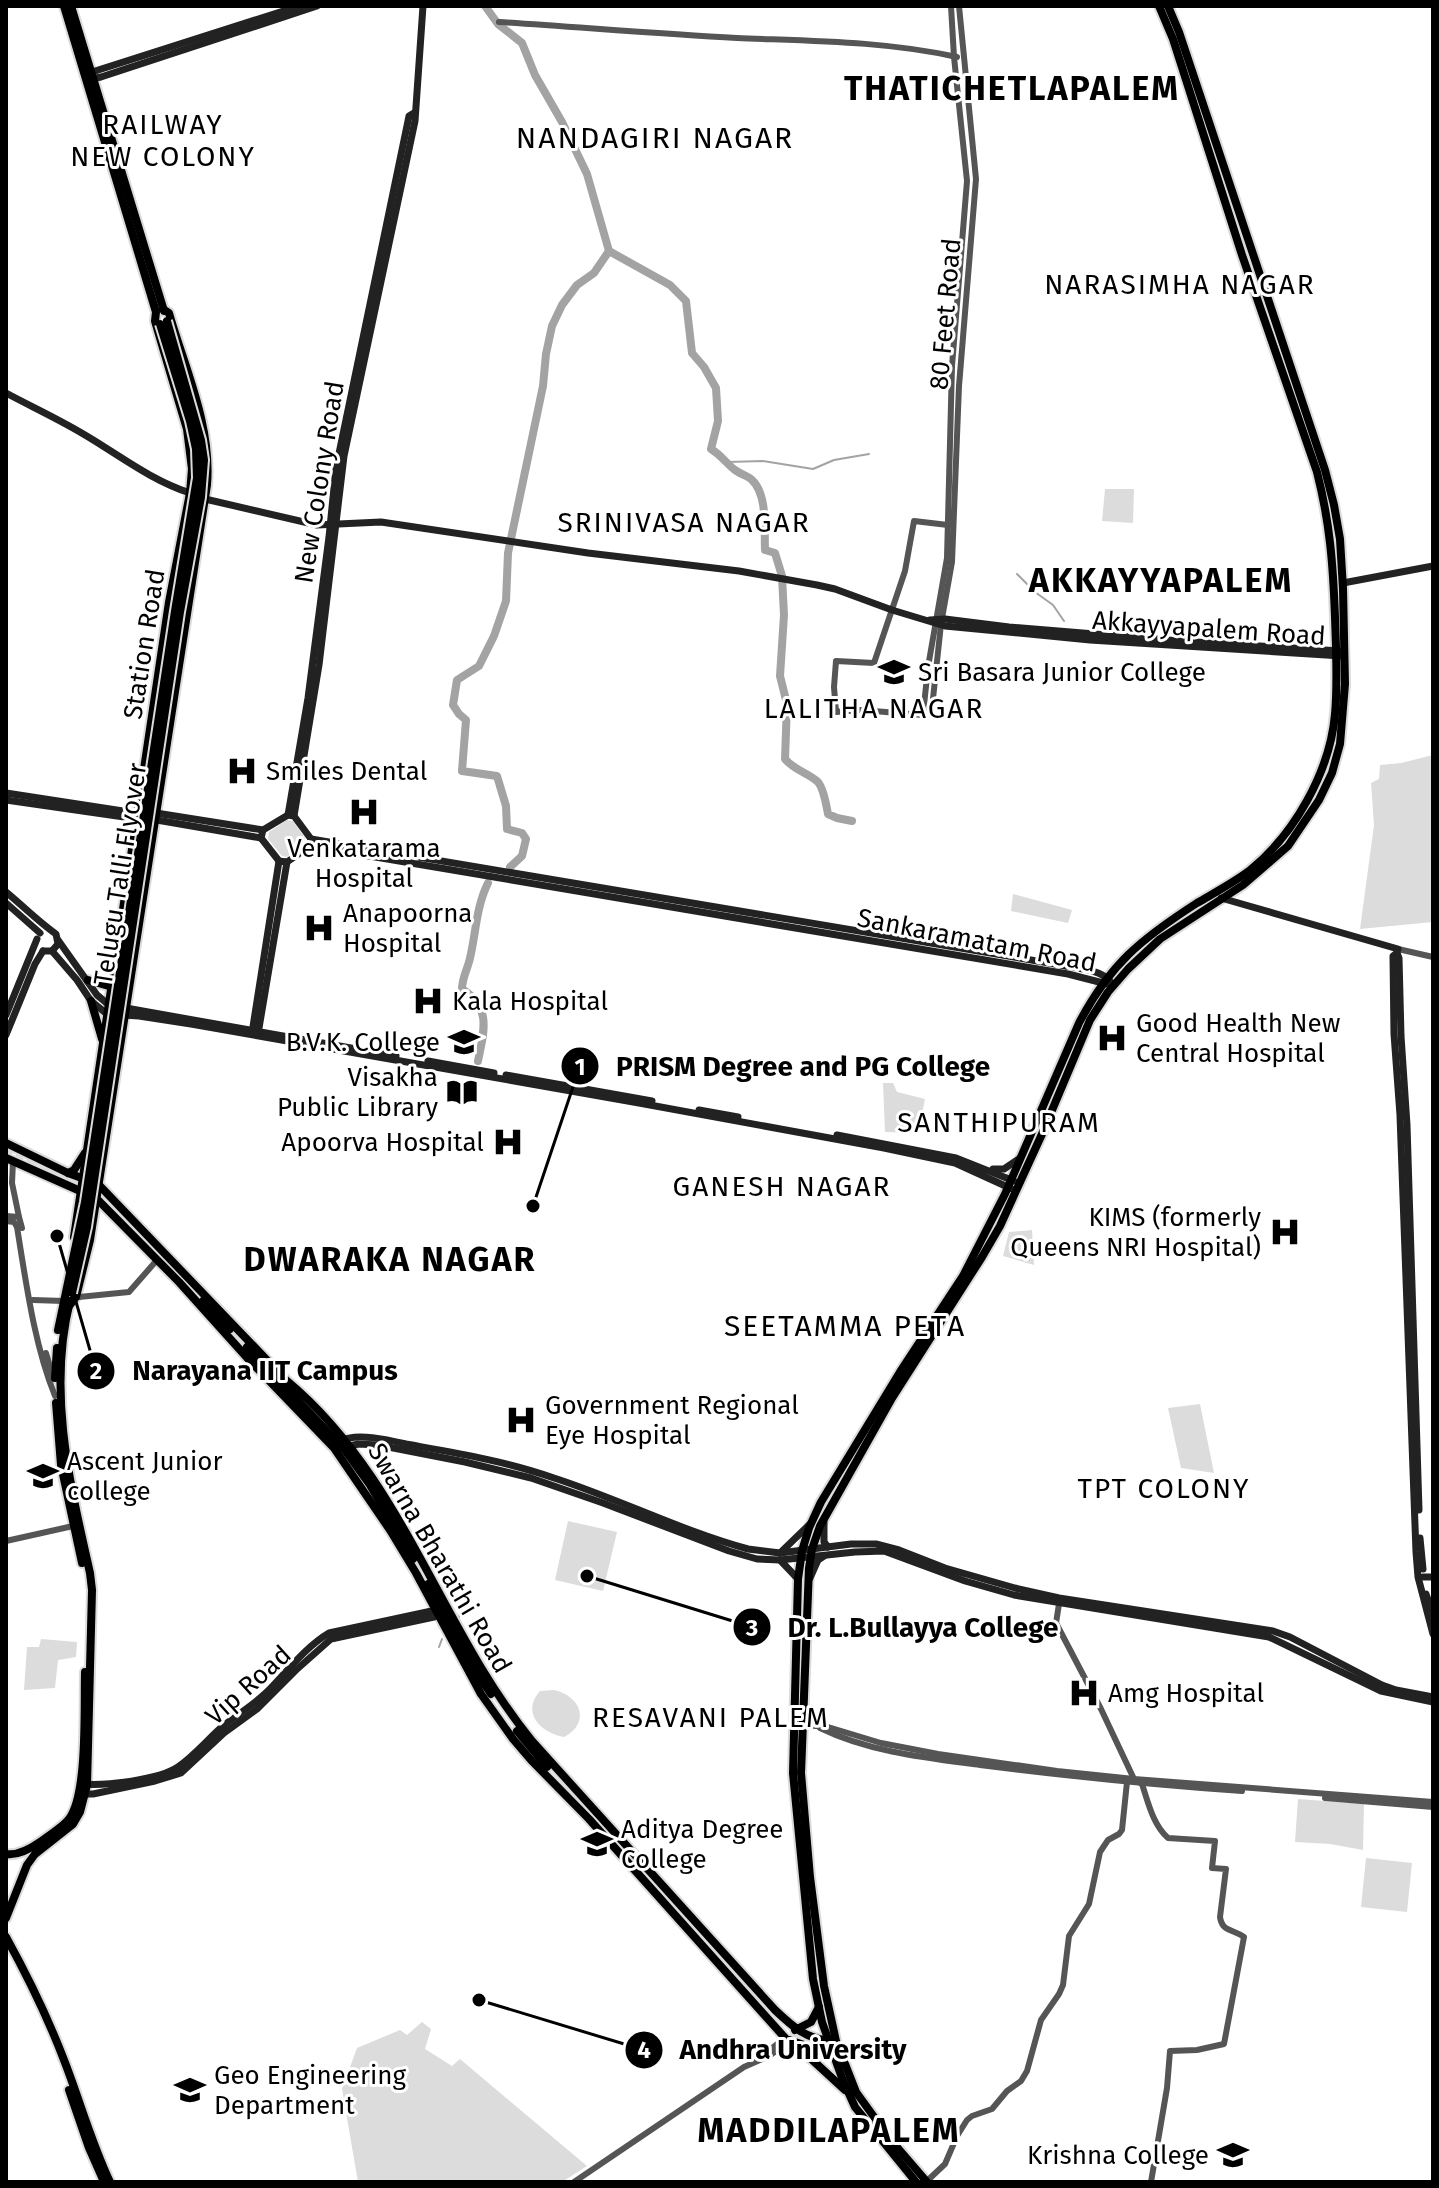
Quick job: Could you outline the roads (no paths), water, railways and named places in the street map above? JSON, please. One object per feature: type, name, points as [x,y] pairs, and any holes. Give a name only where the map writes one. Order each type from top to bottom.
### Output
[{"type":"main road","name":"Station Road","points":[[64,6],[90,76]]},
{"type":"main road","name":"Station Road","points":[[70,1297],[62,1291],[88,1148],[167,616],[190,493],[191,450],[155,321],[160,310],[71,6]]},
{"type":"main road","points":[[90,76],[299,6]]},
{"type":"main road","points":[[90,76],[317,6]]},
{"type":"main road","name":"New Colony Road","points":[[291,816],[344,456],[410,148],[423,6]]},
{"type":"main road","points":[[916,2182],[855,2107],[848,2093],[834,2044],[824,1986],[801,1773],[804,1642],[812,1553],[824,1520],[892,1398],[982,1257],[1090,1020],[1113,985],[1144,953],[1160,939],[1243,885],[1288,846],[1319,800],[1332,773],[1340,744],[1345,684],[1326,507],[1173,39],[1159,6]]},
{"type":"main road","points":[[927,2182],[890,2139],[856,2092],[822,2022],[813,1979],[793,1773],[801,1554],[821,1502],[963,1276],[1014,1185],[1020,1158],[1079,1023],[1105,980],[1133,948],[1249,871],[1279,840],[1299,815],[1314,787],[1327,757],[1335,715],[1343,583],[1334,505],[1325,470],[1168,6]]},
{"type":"main road","points":[[70,1297],[76,1297],[96,1198],[205,499],[208,460],[205,437],[169,313],[160,310]]},
{"type":"main road","name":"Telugu Talli Flyover","points":[[70,1297],[87,1227],[180,612],[203,483],[201,440],[160,310]]},
{"type":"main road","points":[[6,393],[88,437],[143,472],[190,493]]},
{"type":"main road","name":"Akkayyapalem Road","points":[[205,499],[333,528],[353,522],[381,522],[631,559],[739,571],[835,589],[892,610],[936,621],[1090,640],[1340,653]]},
{"type":"main road","points":[[1343,583],[1433,566]]},
{"type":"main road","name":"Akkayyapalem Road","points":[[936,621],[1340,653]]},
{"type":"main road","points":[[6,793],[138,816]]},
{"type":"main road","points":[[6,800],[156,816],[262,834],[291,816],[310,842],[283,862],[255,1033]]},
{"type":"main road","points":[[262,834],[283,862]]},
{"type":"main road","name":"Sankaramatam Road","points":[[310,842],[1105,980],[1113,985]]},
{"type":"main road","points":[[6,892],[34,915],[41,934],[38,946],[77,980],[91,1001],[103,1043]]},
{"type":"main road","points":[[1221,898],[1397,951],[1393,956],[1392,988],[1400,1115],[1406,1316],[1421,1577],[1433,1634]]},
{"type":"main road","points":[[6,903],[41,934]]},
{"type":"main road","points":[[41,934],[54,932],[108,1009]]},
{"type":"main road","points":[[6,1015],[41,934]]},
{"type":"main road","points":[[6,1035],[35,964],[47,951],[57,947],[58,940]]},
{"type":"main road","points":[[88,980],[112,987]]},
{"type":"main road","points":[[91,1001],[108,1009],[873,1141],[956,1158],[986,1169],[1014,1185]]},
{"type":"main road","points":[[255,1033],[884,1148],[955,1163],[1014,1185]]},
{"type":"main road","points":[[6,1143],[98,1184],[184,1280],[251,1362],[334,1448],[442,1611],[495,1702],[531,1750],[795,2043],[848,2093]]},
{"type":"main road","points":[[68,1173],[74,1170],[88,1148]]},
{"type":"main road","points":[[986,1169],[1004,1169],[1020,1158]]},
{"type":"main road","points":[[10,1160],[96,1198],[157,1260],[184,1280]]},
{"type":"main road","name":"Swarna Bharathi Road","points":[[184,1280],[286,1380],[311,1400],[345,1444],[400,1522],[431,1575],[442,1611],[495,1702]]},
{"type":"main road","points":[[7,1916],[27,1865],[35,1854],[73,1824],[80,1812],[92,1590],[55,1381],[59,1326],[70,1297]]},
{"type":"main road","points":[[10,1854],[35,1845],[68,1820],[82,1789],[87,1605],[85,1574],[61,1465],[58,1398],[62,1343],[70,1297]]},
{"type":"main road","points":[[345,1444],[354,1436],[394,1441],[520,1467],[737,1546],[780,1556],[867,1543],[884,1545],[945,1568],[1015,1588],[1273,1631],[1382,1685],[1433,1700]]},
{"type":"main road","points":[[824,1520],[827,1551]]},
{"type":"main road","points":[[780,1556],[811,1523]]},
{"type":"main road","points":[[808,1584],[818,1560],[827,1551],[884,1551],[965,1581],[1014,1595],[1269,1637],[1381,1691],[1433,1700]]},
{"type":"main road","points":[[780,1556],[798,1579]]},
{"type":"main road","points":[[1421,1577],[1433,1577]]},
{"type":"main road","points":[[1421,1577],[1433,1614]]},
{"type":"main road","name":"Vip Road","points":[[82,1789],[165,1773],[178,1767],[256,1702],[329,1633],[442,1611]]},
{"type":"main road","points":[[495,1702],[512,1717],[552,1765],[795,2030],[834,2044]]},
{"type":"main road","points":[[10,1854],[27,1865]]},
{"type":"main road","points":[[6,1937],[56,2039],[107,2182]]},
{"type":"main road","points":[[6,1948],[39,2012],[85,2139],[107,2182]]},
{"type":"main road","points":[[795,2030],[811,2022],[820,2005]]},
{"type":"main road","points":[[795,2043],[813,2048],[834,2044]]},
{"type":"street","name":"80 Feet Road","points":[[936,621],[953,548],[958,408],[976,179],[970,161],[954,57],[951,6]]},
{"type":"street","name":"80 Feet Road","points":[[936,621],[947,558],[952,366],[970,161],[959,6]]},
{"type":"street","points":[[499,22],[727,37],[843,41],[934,51],[964,58]]},
{"type":"street","points":[[190,493],[205,499]]},
{"type":"street","points":[[936,621],[932,708],[923,715],[861,710],[836,712],[836,661],[874,663],[905,571],[914,521],[948,525]]},
{"type":"street","points":[[923,715],[936,621]]},
{"type":"street","points":[[1397,951],[1433,957]]},
{"type":"street","points":[[10,1160],[24,1262],[55,1381]]},
{"type":"street","points":[[6,1219],[19,1217]]},
{"type":"street","points":[[6,1219],[16,1224],[46,1369],[58,1398]]},
{"type":"street","points":[[33,1300],[129,1292],[157,1260]]},
{"type":"street","points":[[6,1541],[73,1526]]},
{"type":"street","points":[[927,2182],[945,2164],[967,2120],[992,2109],[1027,2071],[1041,2020],[1063,1985],[1069,1936],[1089,1904],[1100,1852],[1108,1840],[1122,1830],[1130,1781],[1101,1709],[1056,1623],[1059,1604]]},
{"type":"street","points":[[804,1725],[828,1727],[881,1743],[938,1754],[1130,1781],[1433,1805]]},
{"type":"street","points":[[1130,1781],[1433,1805]]},
{"type":"street","points":[[1142,1784],[1151,1813],[1166,1836],[1215,1841],[1212,1868],[1226,1869],[1221,1924],[1242,1935],[1244,1940],[1224,2044],[1197,2050],[1170,2051],[1151,2182]]},
{"type":"street","points":[[574,2182],[756,2060],[769,2056],[782,2043]]},
{"type":"waterway","points":[[485,6],[498,24],[522,43],[535,75],[562,122],[587,174],[609,251],[670,285],[686,301],[692,353],[716,388],[718,421],[711,449],[757,486],[764,513],[765,550],[775,553],[782,576],[784,615],[780,676],[787,704],[785,759],[818,782],[828,814],[852,821]]},
{"type":"waterway","points":[[510,867],[522,856],[526,839],[522,833],[507,829],[506,806],[497,776],[462,771],[466,720],[453,705],[457,680],[479,666],[506,601],[508,553],[543,386],[552,326],[577,285],[594,273],[609,251]]},
{"type":"waterway","points":[[727,462],[763,461],[813,469],[834,460],[869,454]]},
{"type":"waterway","points":[[1017,574],[1053,605],[1064,621]]},
{"type":"waterway","points":[[478,1061],[484,1021],[478,1004],[462,989],[488,883]]},
{"type":"waterway","points":[[459,1617],[467,1590]]},
{"type":"waterway","points":[[439,1647],[442,1639]]},
{"type":"tunnel","points":[[6,1148],[35,1161]]},
{"type":"tunnel","points":[[29,1163],[86,1190]]},
{"type":"tunnel","points":[[94,1188],[122,1215]]},
{"type":"place","name":"Sri Basara Junior College","points":[[894,672]]},
{"type":"place","name":"Smiles Dental","points":[[242,771]]},
{"type":"place","name":"Venkatarama Hospital","points":[[364,812]]},
{"type":"place","name":"Anapoorna Hospital","points":[[319,928]]},
{"type":"place","name":"Kala Hospital","points":[[428,1001]]},
{"type":"place","name":"Good Health New Central Hospital","points":[[1112,1038]]},
{"type":"place","name":"B.V.K. College","points":[[464,1042]]},
{"type":"place","name":"Visakha Public Library","points":[[462,1092]]},
{"type":"place","name":"Apoorva Hospital","points":[[508,1142]]},
{"type":"place","name":"PRISM Degree and PG College","points":[[533,1206]]},
{"type":"place","name":"KIMS (formerly Queens NRI Hospital)","points":[[1285,1232]]},
{"type":"place","name":"Narayana IIT Campus","points":[[57,1236]]},
{"type":"place","name":"Government Regional Eye Hospital","points":[[521,1420]]},
{"type":"place","name":"Ascent Junior college","points":[[43,1476]]},
{"type":"place","name":"Dr. L.Bullayya College","points":[[587,1576]]},
{"type":"place","name":"Amg Hospital","points":[[1084,1693]]},
{"type":"place","name":"Aditya Degree College","points":[[597,1844]]},
{"type":"place","name":"Andhra University","points":[[479,2000]]},
{"type":"place","name":"Geo Engineering Department","points":[[190,2090]]},
{"type":"place","name":"Krishna College","points":[[1233,2155]]},
{"type":"district","name":"THATICHETLAPALEM","points":[[1012,88]]},
{"type":"district","name":"NANDAGIRI NAGAR","points":[[655,138]]},
{"type":"district","name":"RAILWAY NEW COLONY","points":[[163,140]]},
{"type":"district","name":"NARASIMHA NAGAR","points":[[1180,284]]},
{"type":"district","name":"SRINIVASA NAGAR","points":[[684,522]]},
{"type":"district","name":"AKKAYYAPALEM","points":[[1161,580]]},
{"type":"district","name":"LALITHA NAGAR","points":[[874,708]]},
{"type":"district","name":"SANTHIPURAM","points":[[999,1122]]},
{"type":"district","name":"GANESH NAGAR","points":[[782,1186]]},
{"type":"district","name":"DWARAKA NAGAR","points":[[390,1259]]},
{"type":"district","name":"SEETAMMA PETA","points":[[845,1326]]},
{"type":"district","name":"TPT COLONY","points":[[1164,1488]]},
{"type":"district","name":"RESAVANI PALEM","points":[[711,1717]]},
{"type":"district","name":"MADDILAPALEM","points":[[829,2130]]}]
